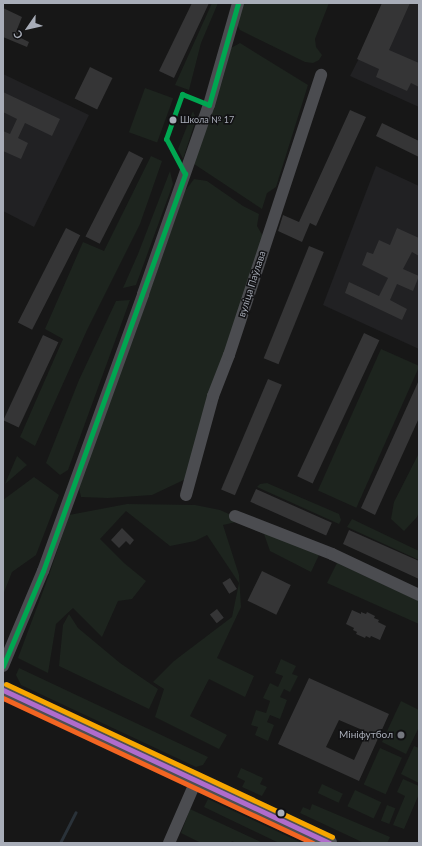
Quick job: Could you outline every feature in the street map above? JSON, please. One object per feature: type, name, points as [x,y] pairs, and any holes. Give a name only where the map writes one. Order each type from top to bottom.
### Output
[{"type":"main road","points":[[3,690],[329,843]]},
{"type":"street","points":[[3,666],[46,564],[146,286],[209,105],[238,3]]},
{"type":"street","name":"вуліца Паўлава","points":[[186,495],[213,396],[229,355],[321,75]]},
{"type":"street","points":[[235,516],[332,554],[419,595]]},
{"type":"street","points":[[170,843],[196,781]]},
{"type":"shaded area","points":[[212,3],[218,3],[201,43],[189,90],[175,85]]},
{"type":"shaded area","points":[[240,3],[329,3],[315,39],[316,47],[322,55],[319,60],[313,63],[305,62],[240,30],[235,20]]},
{"type":"shaded area","points":[[387,3],[419,3],[419,107],[350,76]]},
{"type":"shaded area","points":[[240,43],[308,85],[276,187],[267,193],[262,209],[194,164],[222,82],[231,48]]},
{"type":"shaded area","points":[[3,74],[89,115],[34,227],[3,211]]},
{"type":"shaded area","points":[[145,88],[173,98],[157,142],[129,132]]},
{"type":"shaded area","points":[[193,111],[196,119],[183,159],[178,149]]},
{"type":"shaded area","points":[[151,156],[162,161],[140,224],[87,330],[35,446],[20,437],[63,339],[45,329],[83,242],[104,251]]},
{"type":"shaded area","points":[[376,166],[419,186],[419,349],[323,305]]},
{"type":"shaded area","points":[[170,171],[173,184],[136,285],[123,288],[138,254]]},
{"type":"shaded area","points":[[194,179],[207,181],[243,206],[259,214],[257,226],[264,238],[190,477],[152,495],[108,498],[81,497],[79,488],[106,407],[133,340],[185,191]]},
{"type":"shaded area","points":[[130,300],[68,470],[60,475],[46,463],[79,380],[116,301]]},
{"type":"shaded area","points":[[381,349],[419,367],[356,508],[318,491]]},
{"type":"shaded area","points":[[419,453],[419,512],[417,517],[404,531],[391,519],[394,502]]},
{"type":"shaded area","points":[[17,456],[27,465],[5,484]]},
{"type":"shaded area","points":[[34,477],[59,495],[36,555],[12,572],[3,595],[3,500]]},
{"type":"shaded area","points":[[267,483],[339,514],[341,520],[339,524],[257,487],[260,484]]},
{"type":"shaded area","points":[[127,504],[195,505],[220,510],[319,555],[311,572],[270,551],[264,534],[236,522],[223,525],[239,575],[241,607],[217,658],[254,676],[245,697],[209,679],[190,716],[227,735],[219,749],[155,717],[164,689],[153,682],[174,661],[232,617],[239,583],[207,535],[195,541],[170,546],[126,511],[100,539],[124,563],[146,581],[132,599],[118,601],[102,637],[73,608],[56,624],[48,673],[18,658],[49,575],[69,515]]},
{"type":"shaded area","points":[[352,519],[419,551],[419,560],[347,527]]},
{"type":"shaded area","points":[[337,563],[419,601],[419,624],[327,583]]},
{"type":"shaded area","points":[[69,614],[78,628],[120,663],[158,689],[149,709],[59,666],[63,625]]},
{"type":"shaded area","points":[[281,659],[296,666],[292,674],[298,676],[290,692],[284,689],[280,697],[287,700],[280,719],[270,715],[267,722],[274,725],[268,741],[255,735],[258,727],[251,725],[256,710],[266,713],[270,701],[263,698],[270,683],[278,687],[283,676],[275,673]]},
{"type":"shaded area","points":[[19,668],[208,757],[203,765],[196,767],[21,685],[16,675]]},
{"type":"shaded area","name":"Мініфутбол","points":[[401,701],[419,710],[419,727],[406,754],[382,742]]},
{"type":"shaded area","points":[[414,746],[419,748],[419,783],[401,774]]},
{"type":"shaded area","points":[[380,748],[402,758],[386,794],[364,785]]},
{"type":"shaded area","points":[[241,768],[263,778],[260,784],[267,787],[262,796],[242,787],[245,781],[237,777]]},
{"type":"shaded area","points":[[403,779],[419,786],[419,794],[404,829],[393,825],[405,796],[397,792]]},
{"type":"shaded area","points":[[322,784],[343,794],[339,803],[318,793]]},
{"type":"shaded area","points":[[355,790],[381,802],[374,819],[347,806]]},
{"type":"shaded area","points":[[208,799],[302,843],[279,843],[204,807]]},
{"type":"shaded area","points":[[312,804],[390,837],[387,843],[364,843],[300,813],[303,807],[310,810]]},
{"type":"shaded area","points":[[387,805],[395,808],[389,824],[381,821]]},
{"type":"shaded area","points":[[190,809],[263,843],[236,843],[232,841],[231,843],[201,843],[181,833]]},
{"type":"building","points":[[192,3],[209,3],[174,78],[159,71]]},
{"type":"building","points":[[382,3],[410,3],[389,50],[419,63],[419,87],[411,83],[407,91],[376,77],[379,69],[357,59]]},
{"type":"building","points":[[3,8],[22,17],[16,32],[18,33],[17,36],[29,42],[27,47],[3,37]]},
{"type":"building","points":[[90,67],[112,78],[97,109],[75,98]]},
{"type":"building","points":[[3,92],[60,119],[52,136],[25,123],[18,138],[28,143],[21,159],[3,151],[3,131],[10,134],[17,119],[3,112]]},
{"type":"building","points":[[350,110],[366,117],[316,226],[310,223],[302,242],[278,231],[283,215],[299,222]]},
{"type":"building","points":[[382,123],[419,141],[419,157],[376,136]]},
{"type":"building","points":[[129,151],[143,158],[100,244],[85,237]]},
{"type":"building","points":[[66,228],[80,235],[32,330],[18,322]]},
{"type":"building","points":[[397,228],[419,238],[419,256],[412,252],[403,269],[419,276],[413,291],[397,284],[390,300],[407,309],[402,320],[345,293],[349,282],[379,296],[388,278],[362,265],[367,252],[373,254],[379,240],[390,245]]},
{"type":"building","points":[[309,246],[324,252],[279,364],[264,358]]},
{"type":"building","points":[[364,333],[379,340],[313,483],[297,476]]},
{"type":"building","points":[[43,335],[58,342],[19,427],[3,420]]},
{"type":"building","points":[[268,379],[282,385],[235,495],[221,489]]},
{"type":"building","points":[[419,380],[419,418],[375,515],[361,508]]},
{"type":"building","points":[[256,489],[332,523],[326,536],[250,502]]},
{"type":"building","points":[[122,528],[134,540],[130,545],[126,541],[119,548],[111,540]]},
{"type":"building","points":[[349,530],[419,561],[419,579],[343,544]]},
{"type":"building","points":[[262,571],[291,585],[276,615],[248,601]]},
{"type":"building","points":[[230,578],[237,589],[229,594],[222,583]]},
{"type":"building","points":[[217,609],[224,618],[217,623],[210,615]]},
{"type":"building","points":[[352,610],[361,614],[361,612],[366,614],[367,612],[375,616],[374,618],[379,620],[378,622],[386,626],[380,640],[371,636],[370,638],[366,636],[365,638],[356,634],[357,632],[353,630],[354,628],[346,624]]},
{"type":"building","points":[[309,678],[389,714],[359,781],[278,744]],"holes":[[[339,720],[367,732],[354,760],[326,747]]]},
{"type":"waterway","points":[[60,843],[75,813]]},
{"type":"transit line","points":[[3,666],[43,571],[185,174],[166,139],[182,94],[209,105],[238,3]]},
{"type":"transit line","points":[[6,684],[332,837]]},
{"type":"transit line","points":[[3,690],[329,843]]},
{"type":"transit line","points":[[3,698],[313,843]]},
{"type":"place","name":"Школа № 17","points":[[173,120]]},
{"type":"place","name":"Мініфутбол","points":[[401,735]]}]
